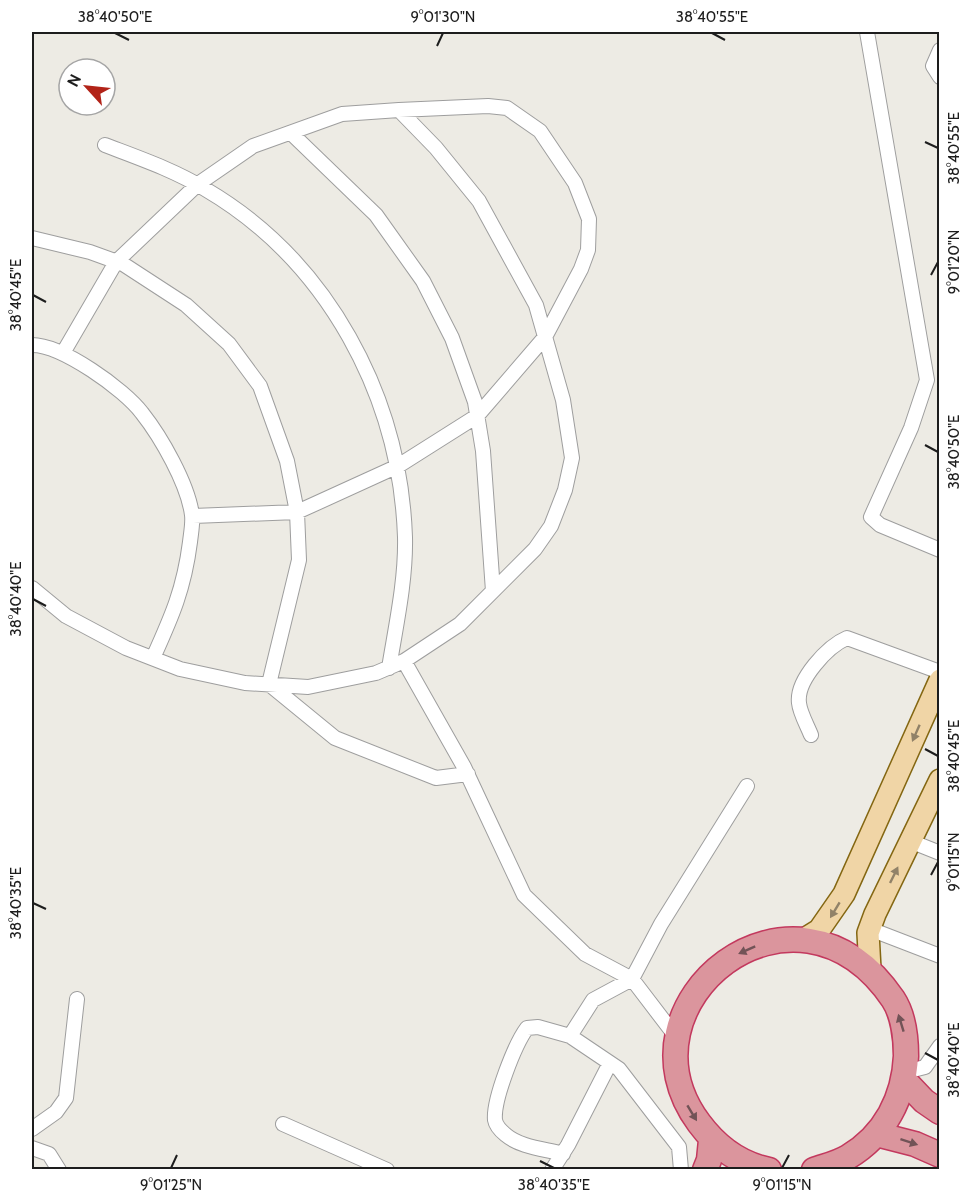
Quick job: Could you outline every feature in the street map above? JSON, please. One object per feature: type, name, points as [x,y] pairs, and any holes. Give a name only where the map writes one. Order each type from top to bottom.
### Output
[{"type":"highway","points":[[763,1169],[734,1157],[711,1140],[689,1110],[677,1075],[677,1038],[690,1001],[700,985],[721,964],[746,949],[774,941],[803,940],[827,945],[850,955],[870,969],[894,1001],[906,1040],[905,1076],[894,1109],[876,1134],[847,1157],[814,1170]]},
{"type":"highway","points":[[905,1076],[924,1101],[939,1112]]},
{"type":"highway","points":[[876,1134],[915,1144],[939,1155]]},
{"type":"highway","points":[[705,1170],[709,1160],[711,1140]]},
{"type":"main road","points":[[803,940],[819,930],[844,894],[939,680]]},
{"type":"main road","points":[[870,969],[867,947],[870,929],[939,780]]},
{"type":"street","points":[[867,32],[927,380],[910,428],[871,517],[880,525],[939,550]]},
{"type":"street","points":[[939,50],[933,66],[939,77]]},
{"type":"street","points":[[63,353],[116,262],[198,184],[253,146],[342,114],[399,110],[488,106],[507,108],[540,131],[575,183],[589,219],[588,250],[581,269],[545,337],[477,416],[398,466],[297,512],[193,516]]},
{"type":"street","points":[[32,588],[66,616],[126,648],[180,669],[245,683],[308,687],[376,673],[404,661],[460,624],[535,549],[551,526],[566,490],[572,458],[568,428],[536,305],[478,201],[436,148],[399,110]]},
{"type":"street","points":[[291,133],[376,215],[411,262],[452,338],[477,416],[483,451],[493,591]]},
{"type":"street","points":[[105,145],[170,170],[198,184],[238,210],[267,234],[306,272],[343,324],[377,391],[398,466],[405,538],[399,608],[389,668]]},
{"type":"street","points":[[32,238],[116,262],[186,304],[229,344],[260,386],[287,461],[297,512],[299,560],[269,684]]},
{"type":"street","points":[[32,345],[63,353],[85,366],[142,412],[159,437],[187,494],[193,516],[188,561],[178,604],[153,658]]},
{"type":"street","points":[[811,735],[799,702],[803,686],[821,656],[836,642],[847,638],[939,672]]},
{"type":"street","points":[[404,661],[468,774],[524,895],[585,954],[632,979],[677,1038]]},
{"type":"street","points":[[269,684],[335,738],[436,778],[468,774]]},
{"type":"street","points":[[570,1036],[593,1000],[632,979],[661,924],[747,786]]},
{"type":"street","points":[[910,841],[939,853]]},
{"type":"street","points":[[870,929],[939,956]]},
{"type":"street","points":[[32,1129],[56,1112],[66,1098],[77,999]]},
{"type":"street","points":[[563,1154],[507,1137],[497,1127],[495,1118],[504,1079],[518,1040],[527,1028],[538,1027],[570,1036],[627,1076],[679,1147],[681,1170]]},
{"type":"street","points":[[905,1076],[926,1067],[939,1046]]},
{"type":"street","points":[[552,1170],[563,1154],[610,1063]]},
{"type":"street","points":[[283,1124],[387,1170]]},
{"type":"street","points":[[32,1148],[49,1154],[59,1170]]}]
